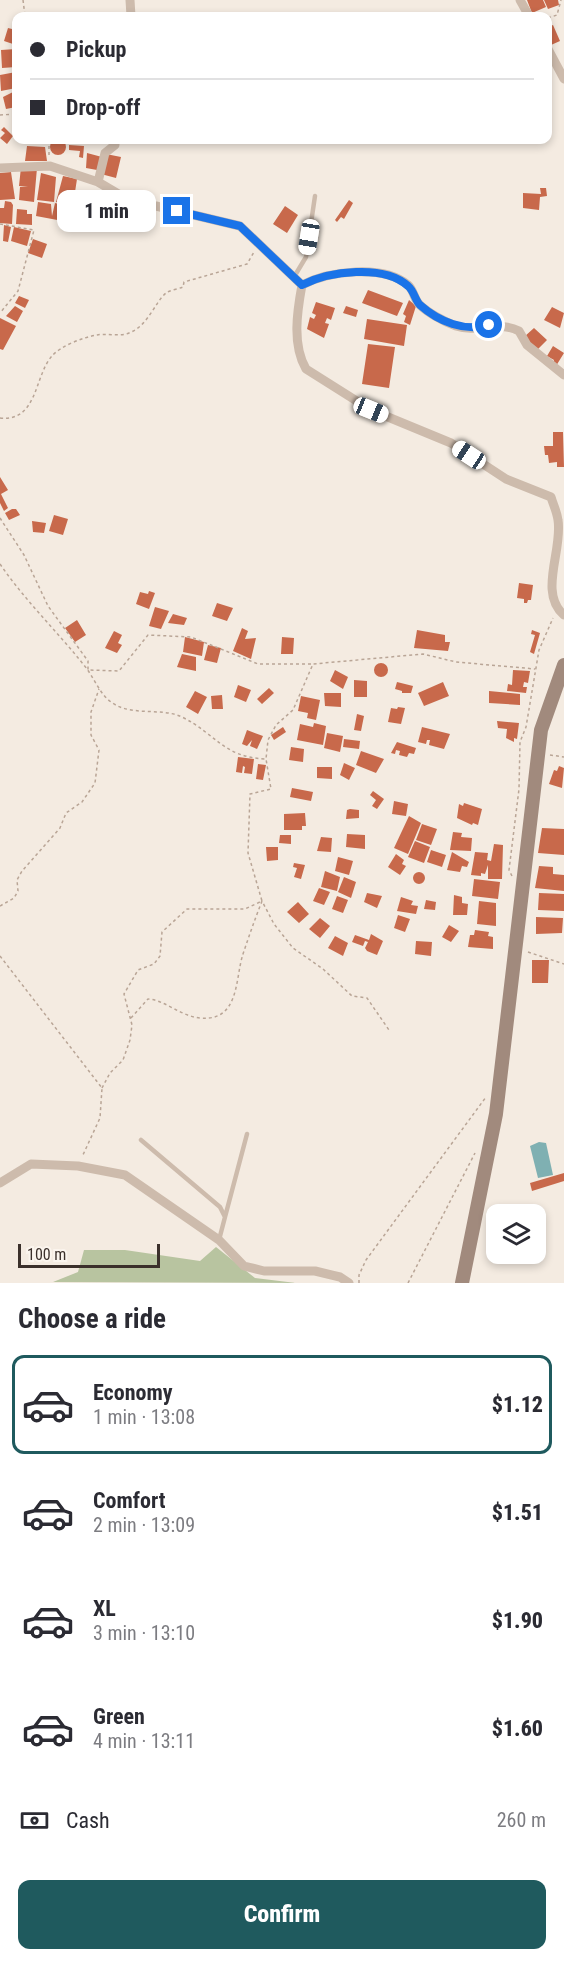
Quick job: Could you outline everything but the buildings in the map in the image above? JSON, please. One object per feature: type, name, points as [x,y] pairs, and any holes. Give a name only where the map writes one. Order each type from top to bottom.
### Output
[{"type":"main road","points":[[462,1283],[496,1114],[537,754],[541,730],[564,665]]},
{"type":"street","points":[[552,56],[564,79]]},
{"type":"street","points":[[98,182],[105,153],[115,144]]},
{"type":"street","points":[[0,168],[50,166],[98,182],[137,205],[156,206],[240,226],[302,285]]},
{"type":"street","points":[[302,285],[319,276],[335,273],[388,273],[409,286],[420,305],[447,323],[466,329],[501,326],[519,331],[526,345],[564,375]]},
{"type":"street","points":[[302,285],[297,312],[298,343],[300,359],[306,369],[371,410],[451,443],[506,479],[551,497],[558,520],[558,552],[552,598],[560,612]]},
{"type":"street","points":[[0,1183],[31,1164],[78,1166],[125,1175],[219,1240],[244,1266],[264,1271],[315,1271],[340,1277],[349,1283]]},
{"type":"lane","points":[[294,277],[306,257],[315,195]]},
{"type":"lane","points":[[219,1240],[247,1134]]},
{"type":"lane","points":[[141,1140],[220,1207],[225,1218]]},
{"type":"path","points":[[552,17],[557,15],[561,0]]},
{"type":"path","points":[[49,144],[50,166]]},
{"type":"path","points":[[0,224],[34,230],[18,291],[0,313]]},
{"type":"path","points":[[0,418],[11,417],[24,410],[34,399],[51,357],[61,349],[98,334],[130,333],[153,314],[166,293],[183,287],[184,282],[209,273],[247,264],[259,244]]},
{"type":"path","points":[[0,518],[24,555],[48,606],[88,661],[88,670]]},
{"type":"path","points":[[0,564],[14,585],[88,670],[99,689],[112,703],[129,709],[167,712],[180,716],[201,728],[231,753],[266,759]]},
{"type":"path","points":[[521,893],[509,870],[519,789],[520,742],[526,727],[539,650],[560,612]]},
{"type":"path","points":[[88,670],[119,671],[148,635],[191,637],[258,664],[313,664],[423,654],[456,662],[535,669]]},
{"type":"path","points":[[313,664],[293,710],[276,725],[268,740],[266,759],[271,789],[250,794],[247,815],[248,853],[262,902],[274,924],[293,948],[323,969],[352,996],[366,998],[388,1030]]},
{"type":"path","points":[[0,906],[14,898],[18,891],[17,879],[22,871],[60,828],[66,813],[82,802],[95,783],[99,750],[91,735],[91,712],[99,689]]},
{"type":"path","points":[[537,754],[564,757]]},
{"type":"path","points":[[78,1166],[100,1118],[102,1088],[110,1073],[123,1060],[130,1040],[131,1018],[124,994],[138,970],[154,964],[160,956],[162,932],[187,909],[245,909],[262,902]]},
{"type":"path","points":[[131,1018],[148,999],[157,1000],[175,1011],[201,1018],[221,1014],[235,997],[242,956],[262,902]]},
{"type":"path","points":[[515,948],[564,964]]},
{"type":"path","points":[[0,956],[102,1088]]},
{"type":"path","points":[[359,1283],[359,1275],[366,1260],[486,1096]]},
{"type":"path","points":[[408,1283],[476,1152]]},
{"type":"green space","points":[[216,1247],[255,1278],[296,1283],[53,1282],[78,1272],[84,1250],[125,1250],[200,1261]]},
{"type":"water","points":[[539,1142],[546,1143],[553,1175],[538,1178],[530,1146]]},
{"type":"route","points":[[177,211],[240,226],[302,285],[319,276],[335,273],[388,273],[409,286],[420,305],[447,323],[466,329],[489,325]]}]
